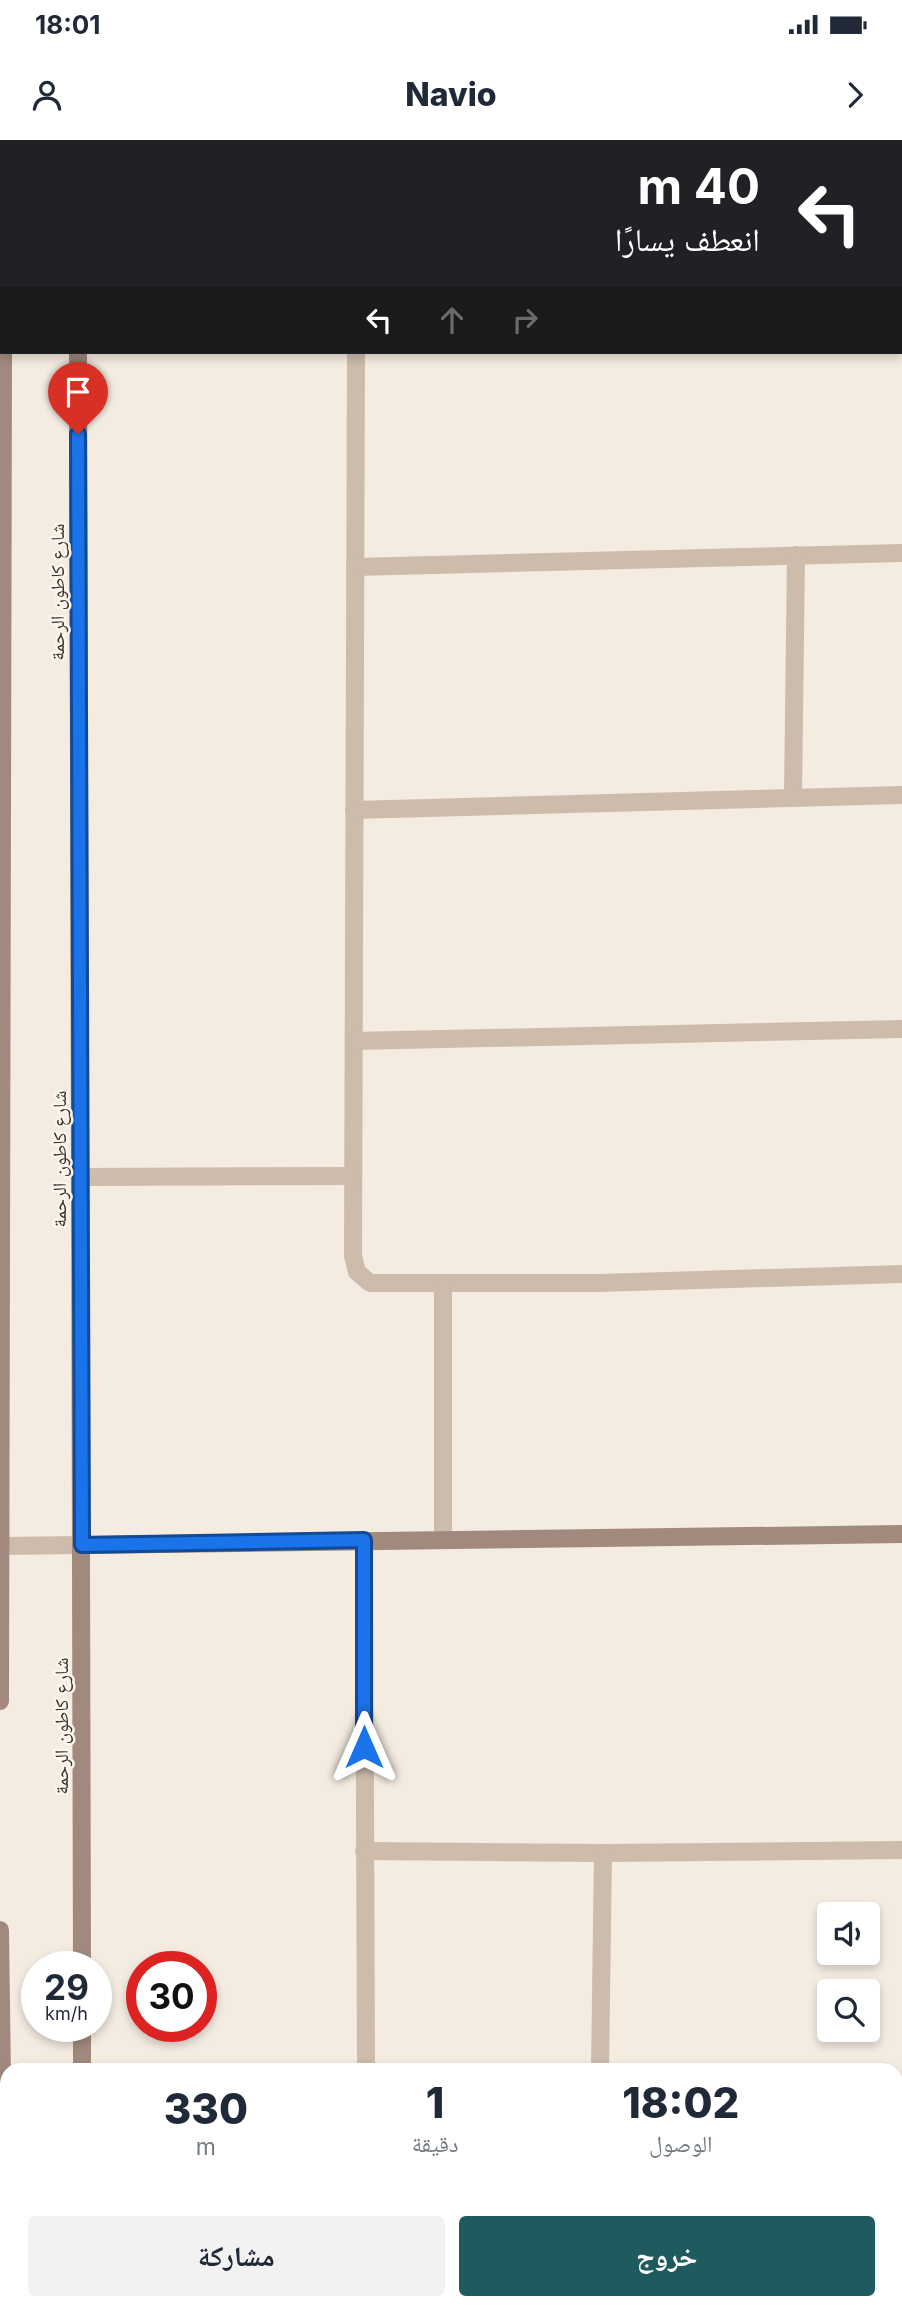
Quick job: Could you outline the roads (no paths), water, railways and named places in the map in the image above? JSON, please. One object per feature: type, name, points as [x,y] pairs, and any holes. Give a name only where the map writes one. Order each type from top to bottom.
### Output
[{"type":"street","points":[[0,1701],[3,354]]},
{"type":"street","name":"شارع كاطون الرحمة","points":[[78,354],[82,1951]]},
{"type":"street","points":[[356,354],[353,1256],[357,1272],[370,1283],[599,1283],[902,1274]]},
{"type":"street","points":[[355,567],[902,553]]},
{"type":"street","points":[[793,798],[796,555]]},
{"type":"street","points":[[355,810],[902,794]]},
{"type":"street","points":[[354,1041],[902,1029]]},
{"type":"street","points":[[80,1177],[353,1177]]},
{"type":"street","points":[[443,1283],[443,1539]]},
{"type":"street","points":[[0,1546],[902,1534]]},
{"type":"street","points":[[364,1540],[366,2063]]},
{"type":"street","points":[[364,1851],[603,1853],[902,1850]]},
{"type":"street","points":[[600,2063],[603,1853]]},
{"type":"street","points":[[0,1930],[2,2063]]},
{"type":"street","points":[[82,2042],[82,2063]]}]
